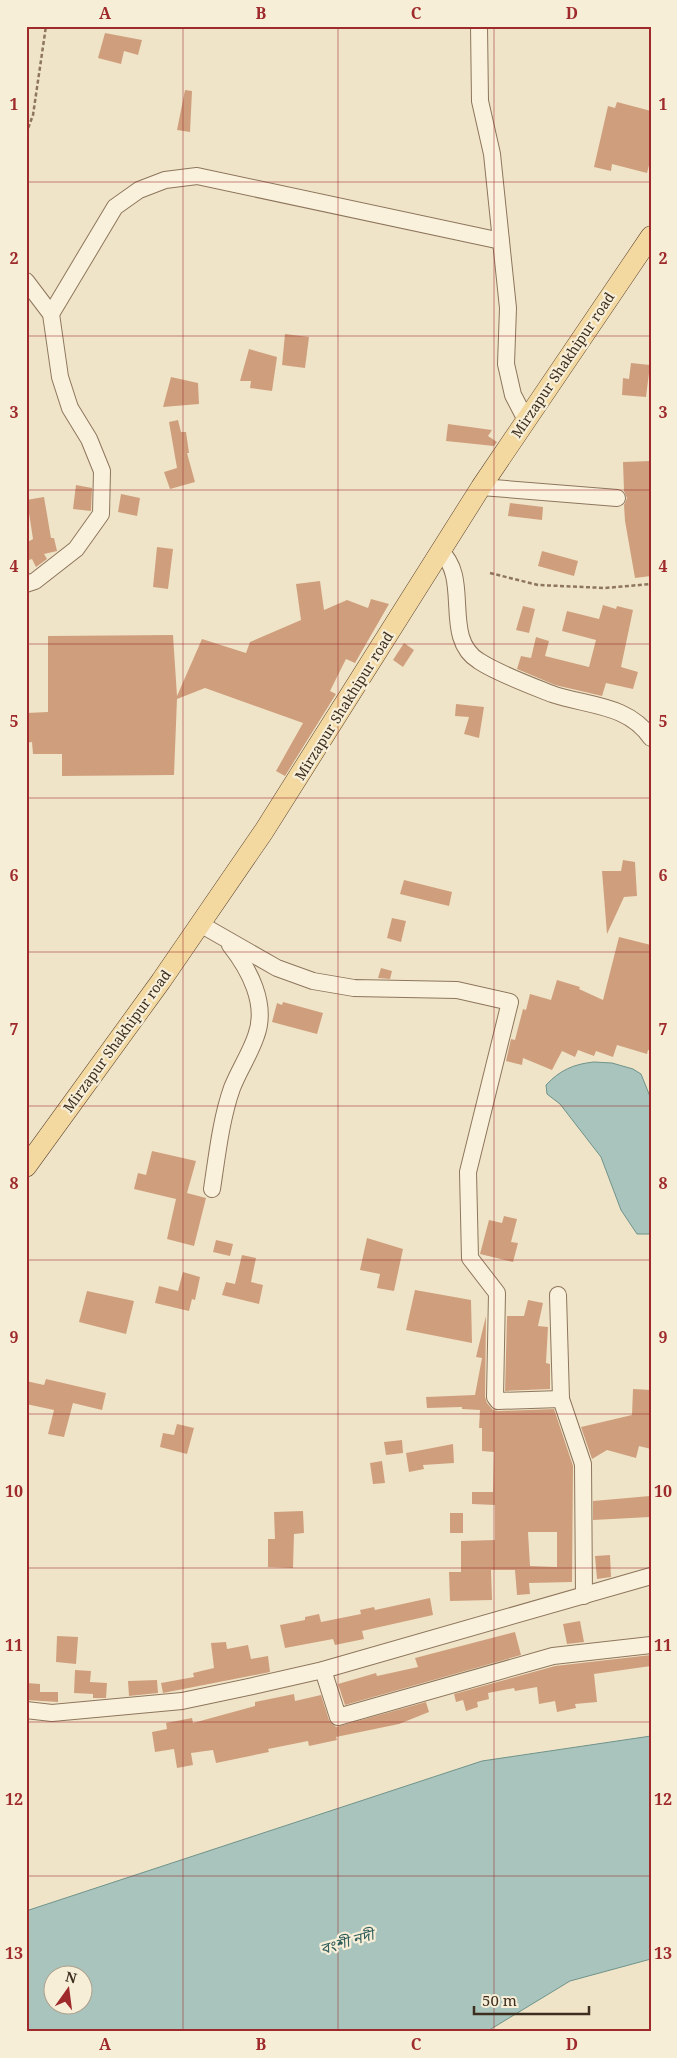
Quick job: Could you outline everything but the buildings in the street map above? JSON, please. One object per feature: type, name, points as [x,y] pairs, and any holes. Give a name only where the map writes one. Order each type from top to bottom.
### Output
[{"type":"main road","name":"Mirzapur Shakhipur road","points":[[26,1167],[200,924],[264,831],[480,487],[651,236]]},
{"type":"street","points":[[479,26],[480,101],[492,154],[508,308],[506,364],[513,395],[526,420]]},
{"type":"street","points":[[52,314],[115,207],[139,190],[165,180],[197,176],[501,241]]},
{"type":"street","points":[[26,281],[52,314],[60,378],[70,408],[89,439],[102,471],[101,514],[76,549],[35,581],[26,584]]},
{"type":"street","points":[[480,487],[617,498]]},
{"type":"street","points":[[440,551],[452,565],[461,634],[466,651],[479,662],[554,694],[618,711],[632,719],[651,738]]},
{"type":"street","points":[[200,924],[278,968],[313,981],[354,988],[457,990],[510,1002],[468,1172],[470,1258],[497,1293],[495,1397],[498,1400],[561,1399]]},
{"type":"street","points":[[212,1188],[218,1148],[232,1088],[257,1034],[259,1017],[256,986],[244,962],[224,937]]},
{"type":"street","points":[[558,1294],[561,1399],[582,1464],[584,1596]]},
{"type":"street","points":[[26,1710],[52,1712],[182,1701],[323,1670],[651,1576]]},
{"type":"street","points":[[323,1670],[338,1717],[553,1656],[651,1645]]},
{"type":"path","points":[[26,134],[33,116],[46,26]]},
{"type":"path","points":[[490,573],[538,585],[605,588],[651,584]]},
{"type":"water","points":[[594,1062],[612,1063],[633,1069],[641,1074],[651,1099],[651,1234],[637,1234],[621,1210],[601,1157],[560,1104],[547,1094],[546,1085],[557,1075],[574,1066]]},
{"type":"water","name":"বংশী নদী","points":[[651,1736],[651,1959],[570,1981],[486,2032],[26,2032],[26,1911],[482,1761]]}]
